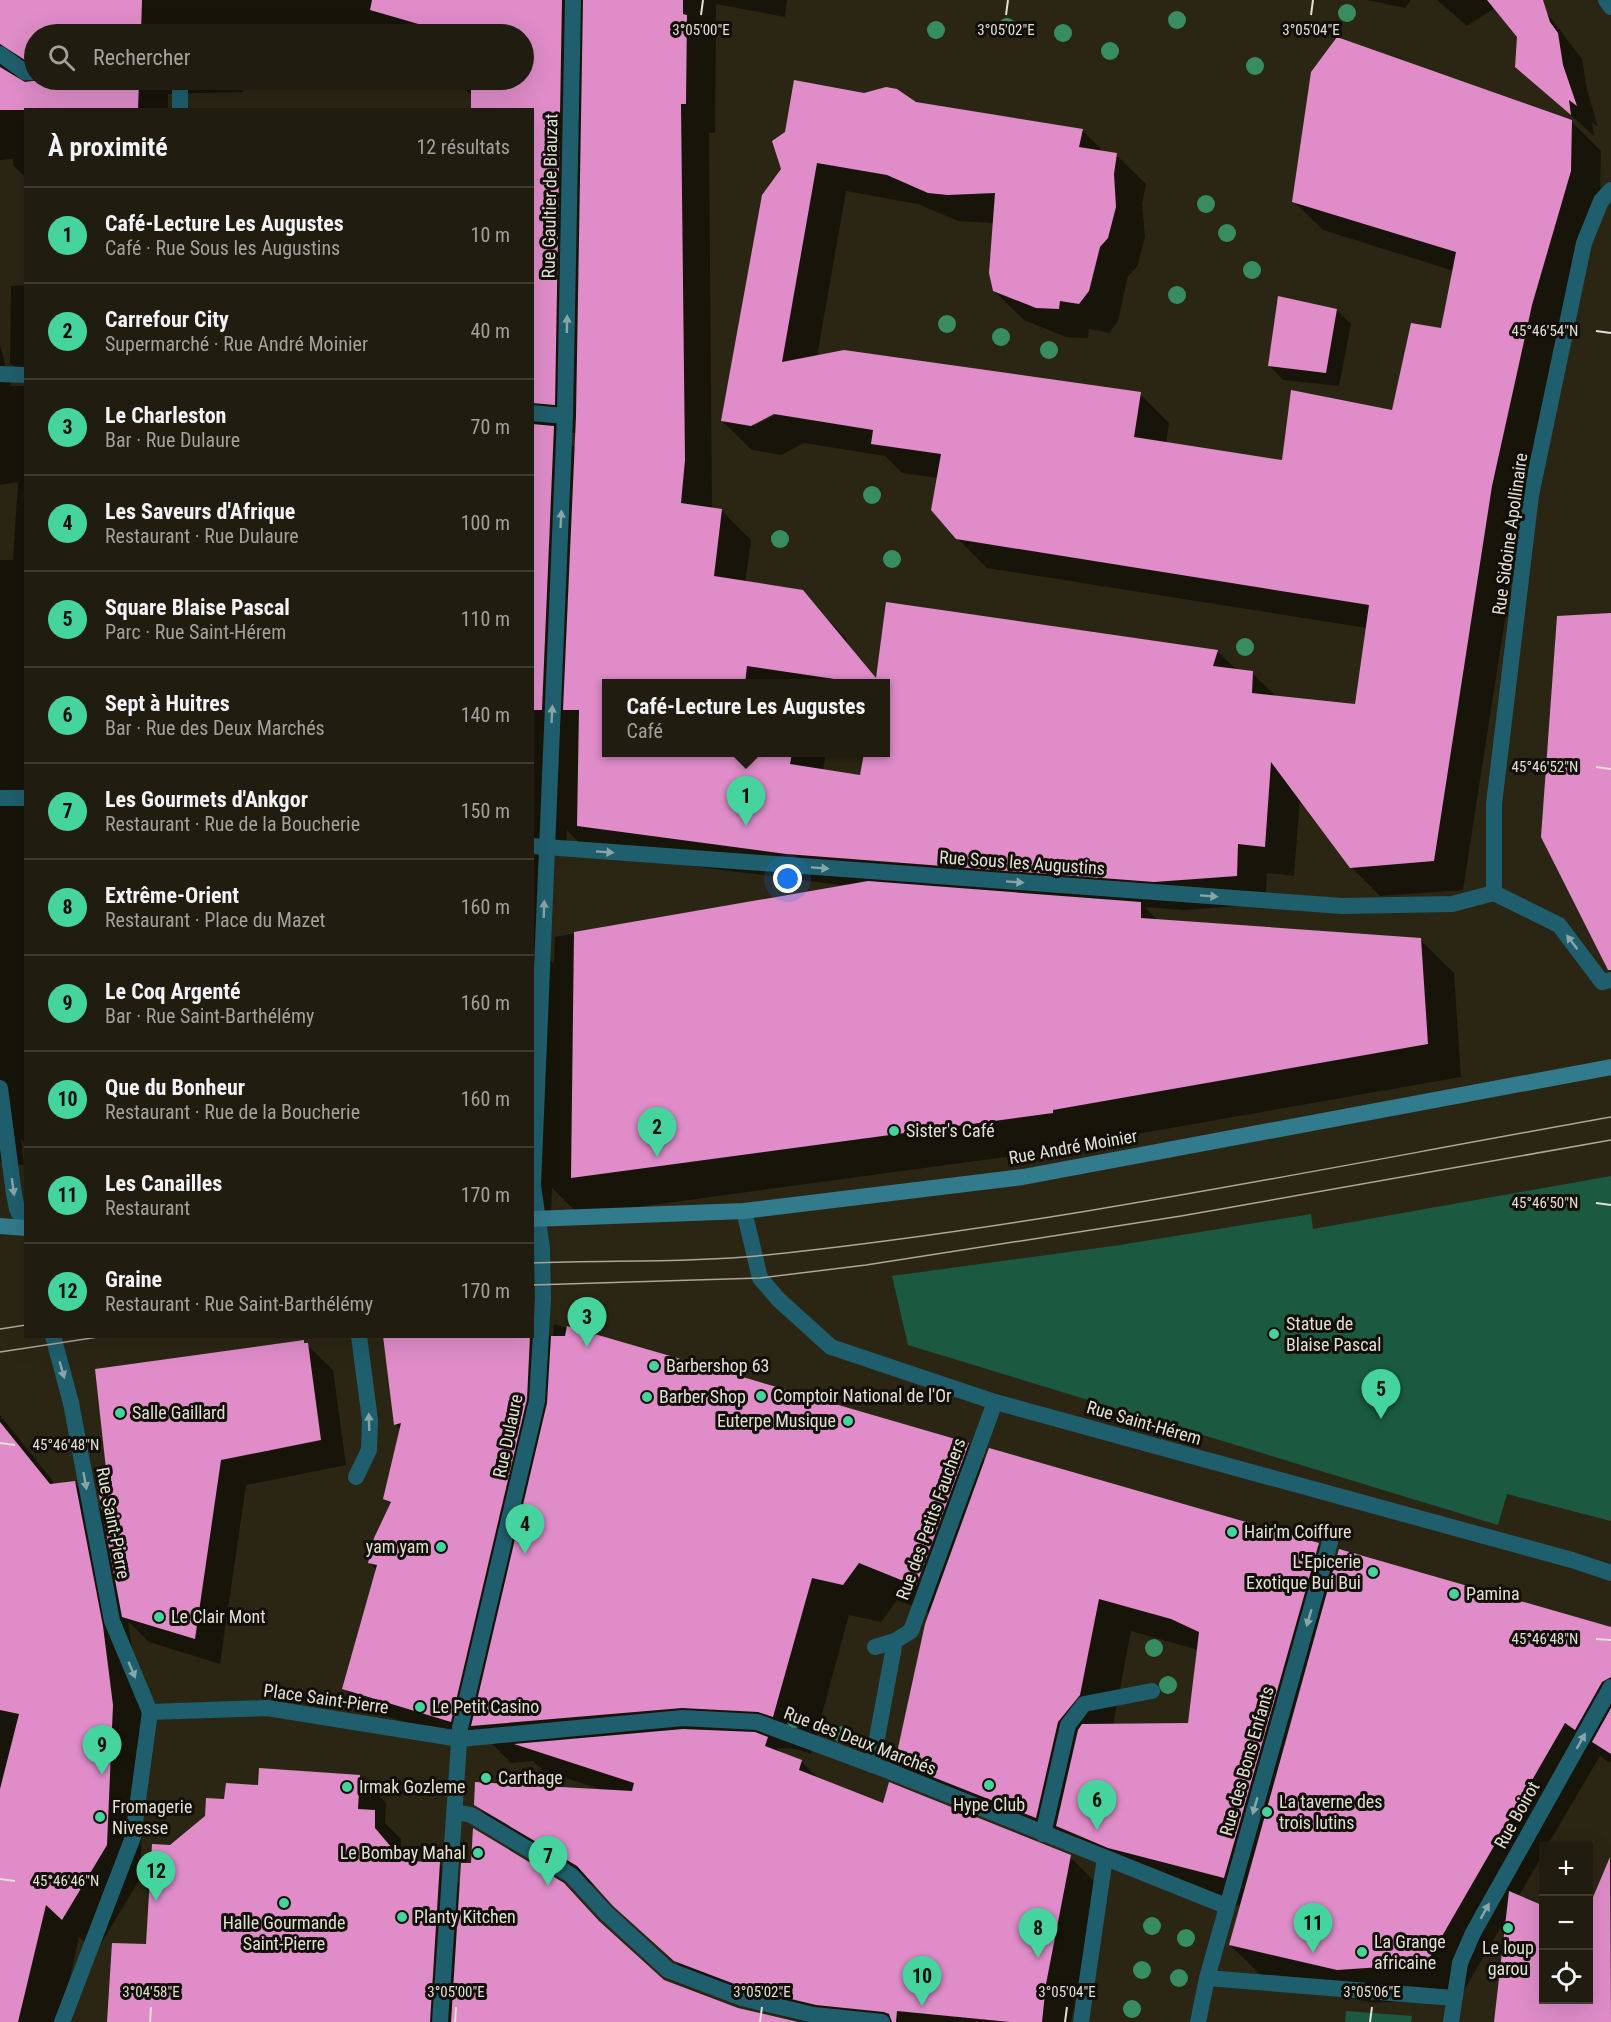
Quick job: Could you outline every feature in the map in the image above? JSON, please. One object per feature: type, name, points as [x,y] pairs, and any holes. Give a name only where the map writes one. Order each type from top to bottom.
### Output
[{"type":"main road","name":"Rue André Moinier","points":[[535,1219],[744,1211],[1023,1177],[1611,1067]]},
{"type":"main road","points":[[0,1226],[24,1227]]},
{"type":"street","name":"Rue Gaultier de Biauzat","points":[[534,1129],[539,847],[566,416],[573,0]]},
{"type":"street","points":[[1606,0],[1611,7]]},
{"type":"street","points":[[0,54],[24,71]]},
{"type":"street","points":[[180,90],[180,108]]},
{"type":"street","name":"Rue Sidoine Apollinaire","points":[[1494,893],[1494,804],[1532,495],[1584,243],[1600,201],[1611,190]]},
{"type":"street","points":[[0,374],[24,375]]},
{"type":"street","points":[[534,413],[566,416]]},
{"type":"street","points":[[0,798],[24,798]]},
{"type":"street","name":"Rue Sous les Augustins","points":[[539,847],[1342,906],[1452,904],[1494,893]]},
{"type":"street","points":[[1494,893],[1559,925],[1602,982],[1611,981]]},
{"type":"street","points":[[0,1088],[14,1194],[24,1222]]},
{"type":"street","name":"Rue Gaultier de Biauzat","points":[[534,1202],[535,1219]]},
{"type":"street","name":"Rue Saint-Hérem","points":[[744,1211],[760,1278],[779,1300],[831,1347],[995,1402],[1572,1560],[1611,1573]]},
{"type":"street","name":"Rue Dulaure","points":[[460,1733],[537,1401],[543,1299],[542,1249],[535,1219]]},
{"type":"street","name":"Rue Saint-Pierre","points":[[54,1338],[71,1403],[112,1621],[150,1712]]},
{"type":"street","points":[[356,1477],[369,1449],[370,1420],[359,1338]]},
{"type":"street","name":"Rue des Petits Fauchers","points":[[875,1647],[895,1641],[911,1631],[995,1402]]},
{"type":"street","name":"Rue des Bons Enfants","points":[[1198,2022],[1214,1979],[1226,1906],[1330,1542]]},
{"type":"street","points":[[872,1765],[895,1641]]},
{"type":"street","name":"Rue Boirot","points":[[1451,2022],[1460,1963],[1473,1933],[1611,1688]]},
{"type":"street","points":[[1043,1834],[1068,1725],[1084,1704],[1152,1691]]},
{"type":"street","name":"Place Saint-Pierre","points":[[150,1712],[267,1708],[460,1733]]},
{"type":"street","points":[[62,2022],[133,1837],[150,1712]]},
{"type":"street","name":"Rue des Deux Marchés","points":[[460,1733],[683,1718],[757,1722],[872,1765],[1226,1906]]},
{"type":"street","points":[[440,2022],[460,1733]]},
{"type":"street","points":[[455,1812],[471,1815],[571,1875],[606,1913],[668,1970],[742,1998],[814,2015],[882,2022]]},
{"type":"street","points":[[1081,2022],[1105,1858]]},
{"type":"street","points":[[1214,1979],[1454,1998]]},
{"type":"green space","points":[[1611,1176],[1611,1521],[1507,1494],[1498,1525],[908,1345],[892,1276],[1120,1245],[1311,1214],[1313,1229]]},
{"type":"green space","points":[[1346,2011],[1412,2016],[1411,2022],[1345,2022]]},
{"type":"building","points":[[0,0],[142,0],[141,24],[24,24],[24,59],[0,44]]},
{"type":"building","points":[[372,0],[562,0],[555,405],[534,403],[534,108],[471,108],[471,90],[534,90],[534,24],[418,24],[370,10]]},
{"type":"building","points":[[583,0],[683,0],[683,14],[687,15],[686,104],[681,104],[685,460],[681,503],[722,509],[714,576],[803,590],[876,678],[886,602],[1218,650],[1213,666],[1253,671],[1252,693],[1355,704],[1369,605],[956,539],[931,510],[941,454],[871,444],[873,430],[774,414],[751,426],[721,421],[762,195],[781,169],[772,141],[785,132],[794,80],[864,93],[886,87],[897,89],[916,102],[1083,129],[1079,147],[1117,153],[1114,174],[1116,207],[1108,238],[1100,247],[1089,291],[1079,304],[1060,301],[1059,309],[1036,308],[993,291],[989,273],[995,193],[948,195],[928,193],[887,175],[817,163],[782,362],[844,350],[1141,392],[1134,437],[1282,460],[1291,390],[1392,410],[1411,323],[1441,328],[1456,252],[1292,202],[1311,72],[1337,37],[1572,120],[1571,171],[1532,305],[1492,486],[1434,861],[1350,868],[1271,762],[1265,847],[1238,844],[1237,876],[1154,882],[786,854],[577,826],[579,710],[563,710],[576,416]]},
{"type":"building","points":[[1487,0],[1543,0],[1550,22],[1558,33],[1563,65],[1577,106],[1569,100],[1571,115],[1515,67],[1517,37]]},
{"type":"building","points":[[0,67],[24,81],[24,90],[139,90],[138,108],[0,110]]},
{"type":"building","points":[[1278,296],[1337,309],[1326,373],[1268,366]]},
{"type":"building","points":[[534,424],[554,426],[542,710],[534,710]]},
{"type":"building","points":[[1611,613],[1611,970],[1608,970],[1541,837],[1557,616]]},
{"type":"building","points":[[868,881],[1141,902],[1141,918],[1421,938],[1428,1044],[1053,1110],[1053,1113],[571,1178],[574,932]]},
{"type":"building","points":[[567,1326],[969,1443],[916,1586],[859,1563],[843,1585],[812,1578],[773,1717],[758,1712],[682,1708],[471,1726],[547,1403],[551,1336],[565,1336]]},
{"type":"building","points":[[383,1338],[530,1338],[527,1399],[451,1722],[342,1689],[377,1565],[368,1563],[374,1538],[391,1502],[383,1499],[401,1423],[394,1425]]},
{"type":"building","points":[[304,1340],[304,1343],[308,1343],[321,1440],[221,1460],[195,1639],[122,1617],[96,1479],[107,1478],[95,1369]]},
{"type":"building","points":[[0,1422],[50,1484],[75,1481],[103,1626],[113,1705],[107,1845],[62,1920],[46,1905],[18,2022],[0,2022],[0,1789],[19,1714],[0,1710]]},
{"type":"building","points":[[989,1448],[1319,1543],[1224,1878],[1108,1848],[1056,1826],[1078,1730],[1082,1724],[1188,1723],[1199,1632],[1171,1619],[1099,1599],[1080,1695],[1058,1722],[1036,1818],[895,1762],[925,1624]]},
{"type":"building","points":[[1339,1549],[1611,1627],[1611,1677],[1602,1682],[1575,1730],[1565,1723],[1426,1964],[1337,1970],[1229,1945]]},
{"type":"building","points":[[1611,1708],[1611,1754],[1592,1742]]},
{"type":"building","points":[[683,1729],[755,1732],[768,1737],[765,1746],[802,1760],[799,1770],[883,1803],[889,1782],[1071,1855],[1046,1984],[1042,2022],[1010,2022],[897,2011],[896,2022],[892,2022],[889,2014],[884,2012],[816,2005],[745,1988],[674,1961],[613,1906],[577,1866],[474,1805],[475,1782],[632,1791],[634,1783],[514,1744]]},
{"type":"building","name":"Halle Gourmande Saint-Pierre","points":[[259,1768],[360,1775],[358,1809],[375,1810],[375,1828],[403,1861],[440,1862],[430,2022],[107,2022],[112,1943],[146,1944],[152,1844],[170,1845],[205,1816],[206,1798],[224,1799],[226,1783],[258,1785]]},
{"type":"building","points":[[473,1828],[564,1883],[599,1921],[664,1980],[738,2008],[798,2022],[451,2022],[461,1863],[471,1863]]},
{"type":"building","points":[[1610,1857],[1611,2022],[1494,2022],[1509,1891],[1539,1904],[1539,2004],[1593,2004],[1593,1897]]},
{"type":"tram line","points":[[534,1263],[729,1258],[864,1244],[1185,1194],[1611,1117]]},
{"type":"tram line","points":[[534,1285],[760,1278],[866,1265],[1181,1216],[1611,1140]]},
{"type":"tram line","points":[[0,1329],[24,1325]]},
{"type":"tram line","points":[[0,1352],[92,1338]]},
{"type":"place","name":"Café-Lecture Les Augustes","points":[[746,826]]},
{"type":"place","name":"Sister's Café","points":[[894,1131]]},
{"type":"place","name":"Carrefour City","points":[[657,1157]]},
{"type":"place","name":"Statue de Blaise Pascal","points":[[1274,1334]]},
{"type":"place","name":"Le Charleston","points":[[587,1347]]},
{"type":"place","name":"Barbershop 63","points":[[654,1366]]},
{"type":"place","name":"Comptoir National de l'Or","points":[[761,1396]]},
{"type":"place","name":"Barber Shop","points":[[647,1397]]},
{"type":"place","name":"Salle Gaillard","points":[[120,1413]]},
{"type":"place","name":"Square Blaise Pascal","points":[[1381,1419]]},
{"type":"place","name":"Euterpe Musique","points":[[848,1421]]},
{"type":"place","name":"Hair'm Coiffure","points":[[1232,1532]]},
{"type":"place","name":"yam yam","points":[[441,1547]]},
{"type":"place","name":"Les Saveurs d'Afrique","points":[[525,1554]]},
{"type":"place","name":"L'Epicerie Exotique Bui Bui","points":[[1373,1572]]},
{"type":"place","name":"Pamina","points":[[1454,1594]]},
{"type":"place","name":"Le Clair Mont","points":[[159,1617]]},
{"type":"place","name":"Le Petit Casino","points":[[420,1707]]},
{"type":"place","name":"Le Coq Argenté","points":[[102,1775]]},
{"type":"place","name":"Carthage","points":[[486,1778]]},
{"type":"place","name":"Hype Club","points":[[989,1785]]},
{"type":"place","name":"Irmak Gozleme","points":[[347,1787]]},
{"type":"place","name":"La taverne des trois lutins","points":[[1267,1812]]},
{"type":"place","name":"Fromagerie Nivesse","points":[[100,1817]]},
{"type":"place","name":"Sept à Huitres","points":[[1097,1830]]},
{"type":"place","name":"Le Bombay Mahal","points":[[478,1853]]},
{"type":"place","name":"Les Gourmets d'Ankgor","points":[[548,1886]]},
{"type":"place","name":"Graine","points":[[156,1901]]},
{"type":"place","name":"Halle Gourmande Saint-Pierre","points":[[284,1903]]},
{"type":"place","name":"Planty Kitchen","points":[[402,1917]]},
{"type":"place","name":"Le loup garou","points":[[1508,1928]]},
{"type":"place","name":"La Grange africaine","points":[[1362,1952]]},
{"type":"place","name":"Les Canailles","points":[[1313,1953]]},
{"type":"place","name":"Extrême-Orient","points":[[1038,1958]]},
{"type":"place","name":"Que du Bonheur","points":[[922,2006]]}]
